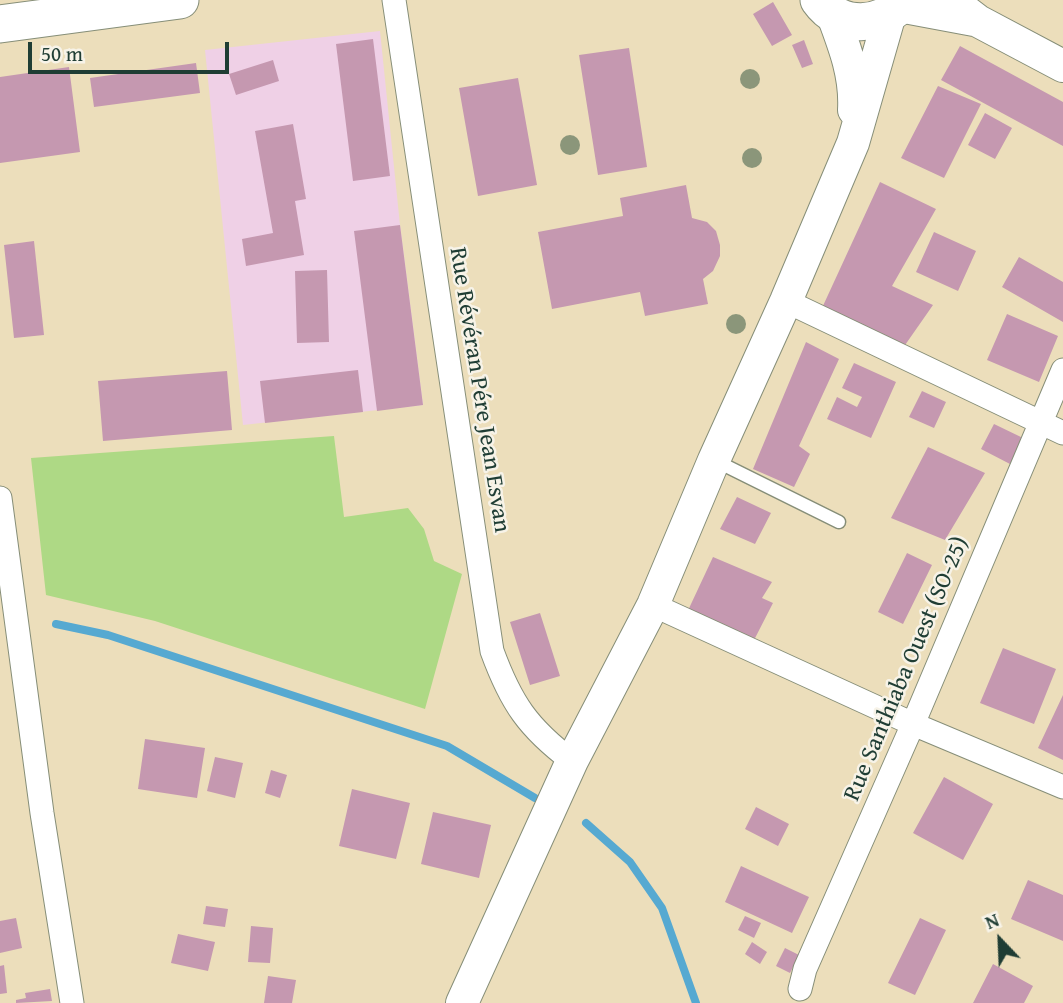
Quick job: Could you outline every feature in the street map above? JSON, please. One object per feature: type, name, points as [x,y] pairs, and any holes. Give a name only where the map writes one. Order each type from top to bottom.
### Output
[{"type":"main road","points":[[0,24],[180,0]]},
{"type":"main road","points":[[951,0],[978,21],[1063,66]]},
{"type":"main road","points":[[826,6],[854,22],[879,19],[898,7],[978,21]]},
{"type":"main road","points":[[826,6],[852,72],[855,93],[853,143]]},
{"type":"main road","points":[[462,1003],[572,761],[653,605],[713,460],[786,301],[853,143],[898,7]]},
{"type":"street","name":"Rue Révéran Pére Jean Esvan","points":[[394,0],[492,651],[504,685],[518,709],[546,741],[572,761]]},
{"type":"street","points":[[786,301],[1063,433]]},
{"type":"street","name":"Rue Santhiaba Ouest (SO-25)","points":[[800,989],[805,970],[1063,370]]},
{"type":"street","points":[[0,498],[41,813],[72,1003]]},
{"type":"street","points":[[653,605],[913,724],[1063,787]]},
{"type":"lane","points":[[713,460],[839,522]]},
{"type":"shaded area","points":[[380,31],[400,225],[423,405],[243,425],[205,50]]},
{"type":"green space","points":[[334,436],[344,517],[408,508],[424,529],[434,561],[462,574],[425,709],[155,621],[46,595],[31,458]]},
{"type":"building","points":[[773,2],[792,35],[772,46],[753,14]]},
{"type":"building","points":[[373,39],[390,176],[353,181],[336,44]]},
{"type":"building","points":[[804,40],[813,64],[802,68],[792,45]]},
{"type":"building","points":[[960,46],[1063,102],[1063,146],[941,80]]},
{"type":"building","points":[[629,48],[647,167],[598,175],[579,55]]},
{"type":"building","points":[[273,60],[279,81],[236,95],[229,74]]},
{"type":"building","points":[[196,63],[200,93],[94,107],[90,78]]},
{"type":"building","points":[[69,67],[80,152],[0,163],[0,77]]},
{"type":"building","points":[[518,78],[537,185],[478,196],[459,88]]},
{"type":"building","points":[[938,86],[981,104],[944,178],[901,158]]},
{"type":"building","points":[[985,113],[1012,128],[995,159],[968,145]]},
{"type":"building","points":[[293,124],[306,199],[295,201],[304,255],[246,266],[242,239],[273,233],[255,131]]},
{"type":"building","points":[[880,182],[936,209],[892,286],[933,305],[903,348],[822,308]]},
{"type":"building","points":[[686,185],[692,218],[707,222],[716,231],[720,245],[720,256],[713,271],[703,279],[708,304],[645,316],[640,292],[552,309],[538,232],[623,216],[620,198]]},
{"type":"building","points":[[400,225],[423,405],[377,411],[354,231]]},
{"type":"building","points":[[934,232],[976,251],[958,291],[916,272]]},
{"type":"building","points":[[34,241],[44,335],[14,338],[4,245]]},
{"type":"building","points":[[1019,257],[1063,282],[1063,322],[1002,287]]},
{"type":"building","points":[[327,270],[329,342],[297,343],[295,271]]},
{"type":"building","points":[[1007,314],[1058,336],[1039,382],[987,360]]},
{"type":"building","points":[[806,342],[839,359],[799,446],[810,454],[794,487],[753,469]]},
{"type":"building","points":[[854,363],[896,382],[871,438],[827,419],[837,397],[857,407],[862,397],[842,388]]},
{"type":"building","points":[[358,370],[363,412],[265,423],[260,381]]},
{"type":"building","points":[[227,371],[232,430],[103,441],[98,381]]},
{"type":"building","points":[[922,391],[946,402],[934,428],[909,417]]},
{"type":"building","points":[[994,424],[1023,438],[1010,464],[981,449]]},
{"type":"building","points":[[928,447],[985,473],[945,540],[891,518]]},
{"type":"building","points":[[737,497],[771,513],[755,544],[720,529]]},
{"type":"building","points":[[907,553],[932,565],[903,624],[878,612]]},
{"type":"building","points":[[713,557],[772,582],[762,598],[773,603],[752,644],[684,619]]},
{"type":"building","points":[[540,613],[560,676],[530,685],[510,622]]},
{"type":"building","points":[[1003,648],[1056,669],[1034,724],[980,703]]},
{"type":"building","points":[[1063,695],[1063,760],[1038,748]]},
{"type":"building","points":[[145,739],[205,748],[197,798],[138,789]]},
{"type":"building","points":[[215,757],[243,763],[235,798],[207,791]]},
{"type":"building","points":[[271,770],[287,775],[280,798],[265,793]]},
{"type":"building","points":[[944,777],[993,804],[963,860],[913,833]]},
{"type":"building","points":[[352,789],[410,803],[396,859],[339,846]]},
{"type":"building","points":[[756,807],[789,824],[778,846],[745,829]]},
{"type":"building","points":[[433,812],[491,825],[479,878],[421,864]]},
{"type":"building","points":[[741,866],[809,897],[792,933],[725,902]]},
{"type":"building","points":[[1028,880],[1063,895],[1063,941],[1011,919]]},
{"type":"building","points":[[206,906],[228,909],[225,927],[203,924]]},
{"type":"building","points":[[745,916],[761,923],[754,938],[738,930]]},
{"type":"building","points":[[16,918],[22,948],[0,953],[0,921]]},
{"type":"building","points":[[920,918],[946,930],[915,995],[888,983]]},
{"type":"building","points":[[251,926],[273,928],[270,963],[248,962]]},
{"type":"building","points":[[178,934],[215,942],[208,971],[171,963]]},
{"type":"building","points":[[752,942],[767,952],[760,964],[745,954]]},
{"type":"building","points":[[785,948],[799,955],[790,973],[776,966]]},
{"type":"building","points":[[993,964],[1033,986],[1024,1003],[973,1003]]},
{"type":"building","points":[[4,965],[7,993],[0,994],[0,966]]},
{"type":"building","points":[[268,976],[296,980],[292,1003],[264,1003]]},
{"type":"building","points":[[50,989],[52,1001],[16,1003],[16,1000],[26,998],[25,993]]},
{"type":"waterway","points":[[56,624],[108,635],[447,746],[535,798]]},
{"type":"waterway","points":[[586,823],[630,862],[662,908],[696,1003]]}]
